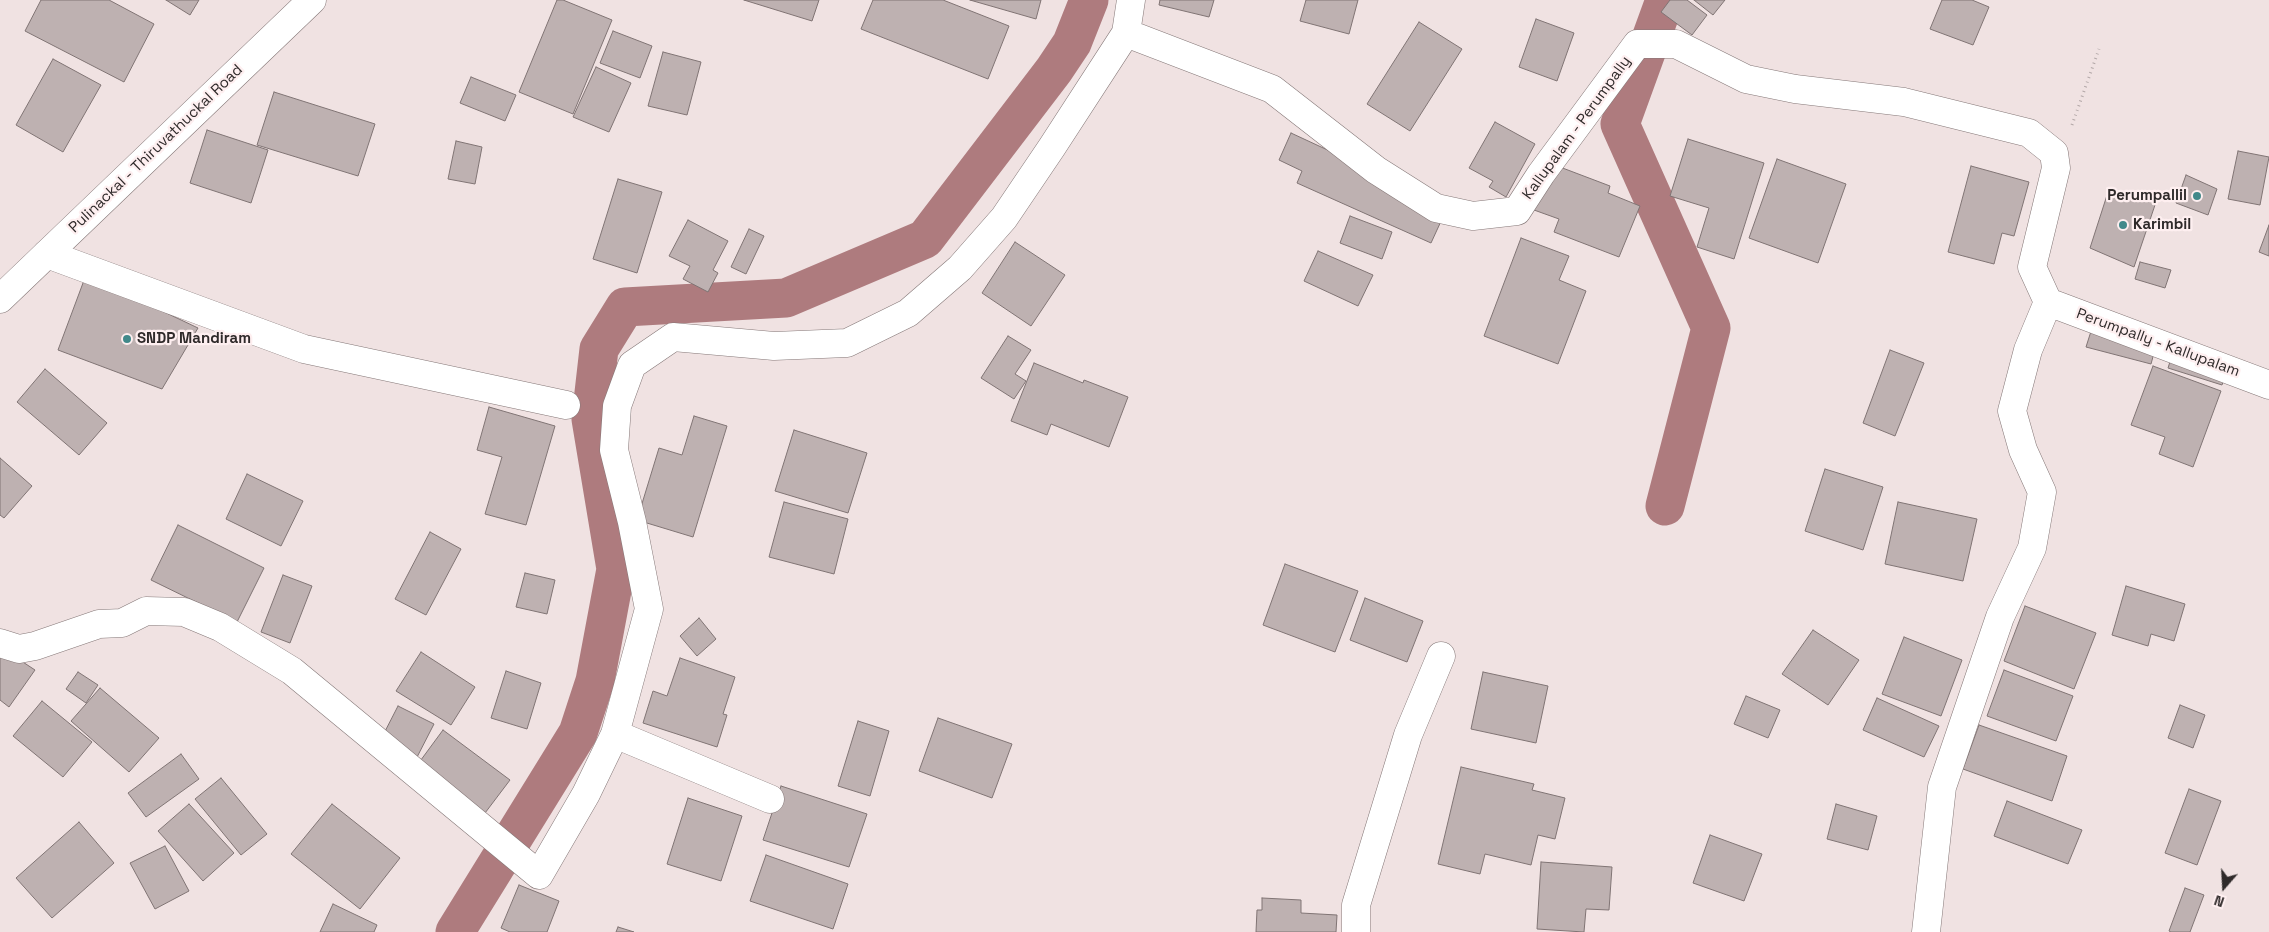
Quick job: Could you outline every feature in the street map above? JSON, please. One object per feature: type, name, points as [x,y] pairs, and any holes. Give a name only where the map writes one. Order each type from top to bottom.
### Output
[{"type":"street","name":"Pulinackal - Thiruvathuckal Road","points":[[0,299],[312,0]]},
{"type":"street","points":[[0,643],[19,649],[35,646],[99,624],[122,623],[146,611],[184,612],[220,627],[292,671],[539,875],[586,794],[615,734],[649,609],[632,522],[614,450],[617,406],[632,365],[673,337],[774,346],[847,342],[908,313],[960,268],[1004,218],[1052,148],[1126,33],[1131,0]]},
{"type":"street","name":"Kallupalam - Perumpally","points":[[1126,33],[1272,89],[1376,170],[1436,208],[1474,216],[1518,211],[1541,174],[1637,44],[1676,44],[1746,79],[1795,89],[1904,102],[2029,134],[2054,153]]},
{"type":"street","points":[[1926,932],[1942,787],[2000,617],[2032,548],[2042,492],[2023,450],[2012,411],[2028,350],[2048,302],[2032,267],[2056,168],[2054,153]]},
{"type":"street","points":[[47,254],[304,349],[566,405]]},
{"type":"street","name":"Perumpally - Kallupalam","points":[[2048,302],[2269,384]]},
{"type":"street","points":[[1356,932],[1356,905],[1408,734],[1441,656]]},
{"type":"street","points":[[615,734],[770,799]]},
{"type":"path","points":[[2054,153],[2070,128],[2099,49]]},
{"type":"building","points":[[41,0],[109,0],[154,24],[124,82],[25,31]]},
{"type":"building","points":[[166,0],[199,0],[190,15]]},
{"type":"building","points":[[557,0],[563,0],[612,20],[573,114],[519,92]]},
{"type":"building","points":[[744,0],[819,0],[812,21]]},
{"type":"building","points":[[873,0],[943,0],[1009,26],[988,79],[861,29]]},
{"type":"building","points":[[970,0],[1041,0],[1036,19]]},
{"type":"building","points":[[1160,0],[1214,0],[1209,17],[1159,5]]},
{"type":"building","points":[[1306,0],[1358,0],[1349,34],[1300,21]]},
{"type":"building","points":[[1670,0],[1687,0],[1707,15],[1692,35],[1661,12]]},
{"type":"building","points":[[1694,0],[1725,0],[1713,15]]},
{"type":"building","points":[[1942,0],[1972,0],[1989,7],[1973,45],[1930,29]]},
{"type":"building","points":[[1536,19],[1574,33],[1557,81],[1519,67]]},
{"type":"building","points":[[1419,22],[1462,49],[1410,131],[1367,104]]},
{"type":"building","points":[[613,31],[652,46],[640,78],[600,63]]},
{"type":"building","points":[[663,52],[701,62],[687,115],[648,106]]},
{"type":"building","points":[[53,59],[101,85],[63,152],[16,125]]},
{"type":"building","points":[[596,67],[631,83],[609,132],[573,117]]},
{"type":"building","points":[[471,77],[516,95],[505,121],[460,103]]},
{"type":"building","points":[[274,92],[375,124],[358,176],[257,145]]},
{"type":"building","points":[[1495,122],[1535,144],[1506,197],[1489,187],[1493,181],[1469,168]]},
{"type":"building","points":[[207,130],[268,150],[251,203],[190,183]]},
{"type":"building","points":[[1291,133],[1448,206],[1431,243],[1297,183],[1302,171],[1279,160]]},
{"type":"building","points":[[1688,139],[1764,163],[1734,259],[1697,247],[1709,208],[1670,196]]},
{"type":"building","points":[[456,141],[482,147],[475,184],[448,179]]},
{"type":"building","points":[[2238,151],[2269,157],[2260,205],[2228,199]]},
{"type":"building","points":[[1777,159],[1846,184],[1818,263],[1749,238]]},
{"type":"building","points":[[1552,164],[1610,186],[1608,193],[1640,206],[1619,257],[1554,232],[1559,219],[1534,210]]},
{"type":"building","points":[[1971,166],[2029,182],[2014,236],[2002,233],[1994,264],[1948,252]]},
{"type":"building","name":"Perumpallil","points":[[2186,175],[2217,189],[2208,215],[2176,203]]},
{"type":"building","points":[[618,179],[662,192],[637,273],[593,259]]},
{"type":"building","name":"Karimbil","points":[[2109,189],[2156,202],[2134,267],[2090,248]]},
{"type":"building","points":[[1350,216],[1392,232],[1382,259],[1340,243]]},
{"type":"building","points":[[688,220],[728,241],[713,270],[718,273],[708,292],[683,279],[690,266],[669,256]]},
{"type":"building","points":[[2269,225],[2269,256],[2259,252]]},
{"type":"building","points":[[749,229],[764,236],[746,274],[731,267]]},
{"type":"building","points":[[1521,238],[1569,256],[1559,280],[1586,291],[1558,364],[1484,336]]},
{"type":"building","points":[[1015,242],[1065,275],[1031,326],[982,293]]},
{"type":"building","points":[[1318,251],[1373,275],[1358,306],[1304,281]]},
{"type":"building","points":[[2140,262],[2171,270],[2165,288],[2135,279]]},
{"type":"building","name":"SNDP Mandiram","points":[[86,275],[198,328],[162,389],[58,350]]},
{"type":"building","points":[[2093,325],[2157,342],[2151,364],[2086,347]]},
{"type":"building","points":[[1008,336],[1031,350],[1015,374],[1026,381],[1014,399],[981,378]]},
{"type":"building","points":[[2175,346],[2229,364],[2222,385],[2168,368]]},
{"type":"building","points":[[1890,350],[1924,363],[1895,436],[1863,423]]},
{"type":"building","points":[[1034,363],[1083,383],[1084,380],[1128,397],[1109,447],[1051,424],[1047,435],[1011,421]]},
{"type":"building","points":[[2153,366],[2221,391],[2193,467],[2159,454],[2165,437],[2131,425]]},
{"type":"building","points":[[45,369],[107,423],[79,455],[17,402]]},
{"type":"building","points":[[489,407],[555,426],[526,525],[485,514],[502,457],[477,450]]},
{"type":"building","points":[[694,416],[727,426],[693,537],[637,520],[659,448],[682,455]]},
{"type":"building","points":[[794,430],[867,453],[848,513],[775,491]]},
{"type":"building","points":[[0,458],[32,486],[4,518],[0,515]]},
{"type":"building","points":[[1825,469],[1883,487],[1863,550],[1805,531]]},
{"type":"building","points":[[247,474],[303,501],[281,546],[226,519]]},
{"type":"building","points":[[784,502],[848,519],[834,574],[769,557]]},
{"type":"building","points":[[1898,502],[1977,519],[1963,581],[1885,564]]},
{"type":"building","points":[[178,525],[264,568],[237,622],[151,580]]},
{"type":"building","points":[[430,532],[461,549],[426,615],[395,599]]},
{"type":"building","points":[[1285,564],[1358,591],[1335,652],[1263,625]]},
{"type":"building","points":[[525,573],[555,580],[547,614],[516,607]]},
{"type":"building","points":[[283,575],[312,586],[290,643],[261,632]]},
{"type":"building","points":[[2126,586],[2185,604],[2174,641],[2151,634],[2148,646],[2112,635]]},
{"type":"building","points":[[1365,598],[1423,621],[1407,662],[1350,640]]},
{"type":"building","points":[[2025,606],[2096,633],[2074,689],[2004,661]]},
{"type":"building","points":[[699,618],[716,639],[697,656],[680,636]]},
{"type":"building","points":[[1813,630],[1859,660],[1828,705],[1782,674]]},
{"type":"building","points":[[1904,637],[1962,660],[1941,716],[1882,694]]},
{"type":"building","points":[[0,647],[35,670],[9,707],[0,700]]},
{"type":"building","points":[[421,652],[475,687],[451,725],[396,691]]},
{"type":"building","points":[[680,658],[735,677],[723,714],[727,715],[717,747],[643,723],[653,691],[667,696]]},
{"type":"building","points":[[2004,670],[2073,696],[2056,741],[1987,716]]},
{"type":"building","points":[[506,671],[541,683],[527,729],[491,718]]},
{"type":"building","points":[[78,672],[98,685],[86,703],[66,689]]},
{"type":"building","points":[[1483,672],[1548,686],[1536,743],[1471,729]]},
{"type":"building","points":[[100,688],[159,738],[129,772],[71,721]]},
{"type":"building","points":[[1746,696],[1780,710],[1768,738],[1734,724]]},
{"type":"building","points":[[1877,698],[1939,726],[1924,757],[1863,730]]},
{"type":"building","points":[[42,701],[92,742],[63,777],[13,736]]},
{"type":"building","points":[[2180,705],[2205,715],[2193,748],[2168,738]]},
{"type":"building","points":[[398,706],[434,724],[414,763],[378,745]]},
{"type":"building","points":[[938,718],[1012,744],[992,798],[919,771]]},
{"type":"building","points":[[858,721],[889,731],[870,796],[838,786]]},
{"type":"building","points":[[1979,725],[2067,756],[2052,801],[1963,769]]},
{"type":"building","points":[[443,730],[510,780],[482,817],[415,768]]},
{"type":"building","points":[[181,754],[199,779],[146,817],[128,793]]},
{"type":"building","points":[[1461,767],[1534,784],[1532,790],[1565,798],[1555,839],[1538,835],[1531,865],[1485,854],[1480,874],[1438,864]]},
{"type":"building","points":[[221,778],[267,834],[241,855],[195,799]]},
{"type":"building","points":[[781,786],[867,814],[849,867],[763,840]]},
{"type":"building","points":[[2189,789],[2221,801],[2197,865],[2165,853]]},
{"type":"building","points":[[688,798],[742,816],[721,881],[667,864]]},
{"type":"building","points":[[2007,801],[2082,830],[2068,864],[1994,836]]},
{"type":"building","points":[[189,804],[234,853],[203,881],[158,831]]},
{"type":"building","points":[[332,804],[400,858],[360,909],[291,854]]},
{"type":"building","points":[[1836,804],[1877,816],[1868,850],[1827,839]]},
{"type":"building","points":[[79,822],[114,863],[52,918],[16,878]]},
{"type":"building","points":[[1710,835],[1762,854],[1744,901],[1693,883]]},
{"type":"building","points":[[165,846],[189,891],[155,909],[130,863]]},
{"type":"building","points":[[766,855],[848,884],[833,929],[750,901]]},
{"type":"building","points":[[1541,862],[1612,867],[1609,910],[1586,909],[1584,932],[1537,929]]},
{"type":"building","points":[[519,885],[559,901],[547,932],[510,932],[501,928]]},
{"type":"building","points":[[2185,888],[2204,895],[2190,932],[2171,932],[2169,931]]},
{"type":"building","points":[[1262,898],[1301,900],[1301,913],[1337,915],[1336,932],[1256,932],[1257,910],[1262,910]]},
{"type":"building","points":[[333,904],[377,925],[374,932],[320,932]]},
{"type":"building","points":[[618,927],[634,932],[616,932]]},
{"type":"waterway","points":[[455,932],[578,733],[595,681],[616,569],[591,419],[599,349],[625,307],[786,298],[925,239],[1054,70],[1072,43],[1089,0]]},
{"type":"waterway","points":[[1665,0],[1620,124],[1711,328],[1665,506]]},
{"type":"place","name":"Perumpallil","points":[[2197,196]]},
{"type":"place","name":"Karimbil","points":[[2123,225]]},
{"type":"place","name":"SNDP Mandiram","points":[[127,339]]}]
